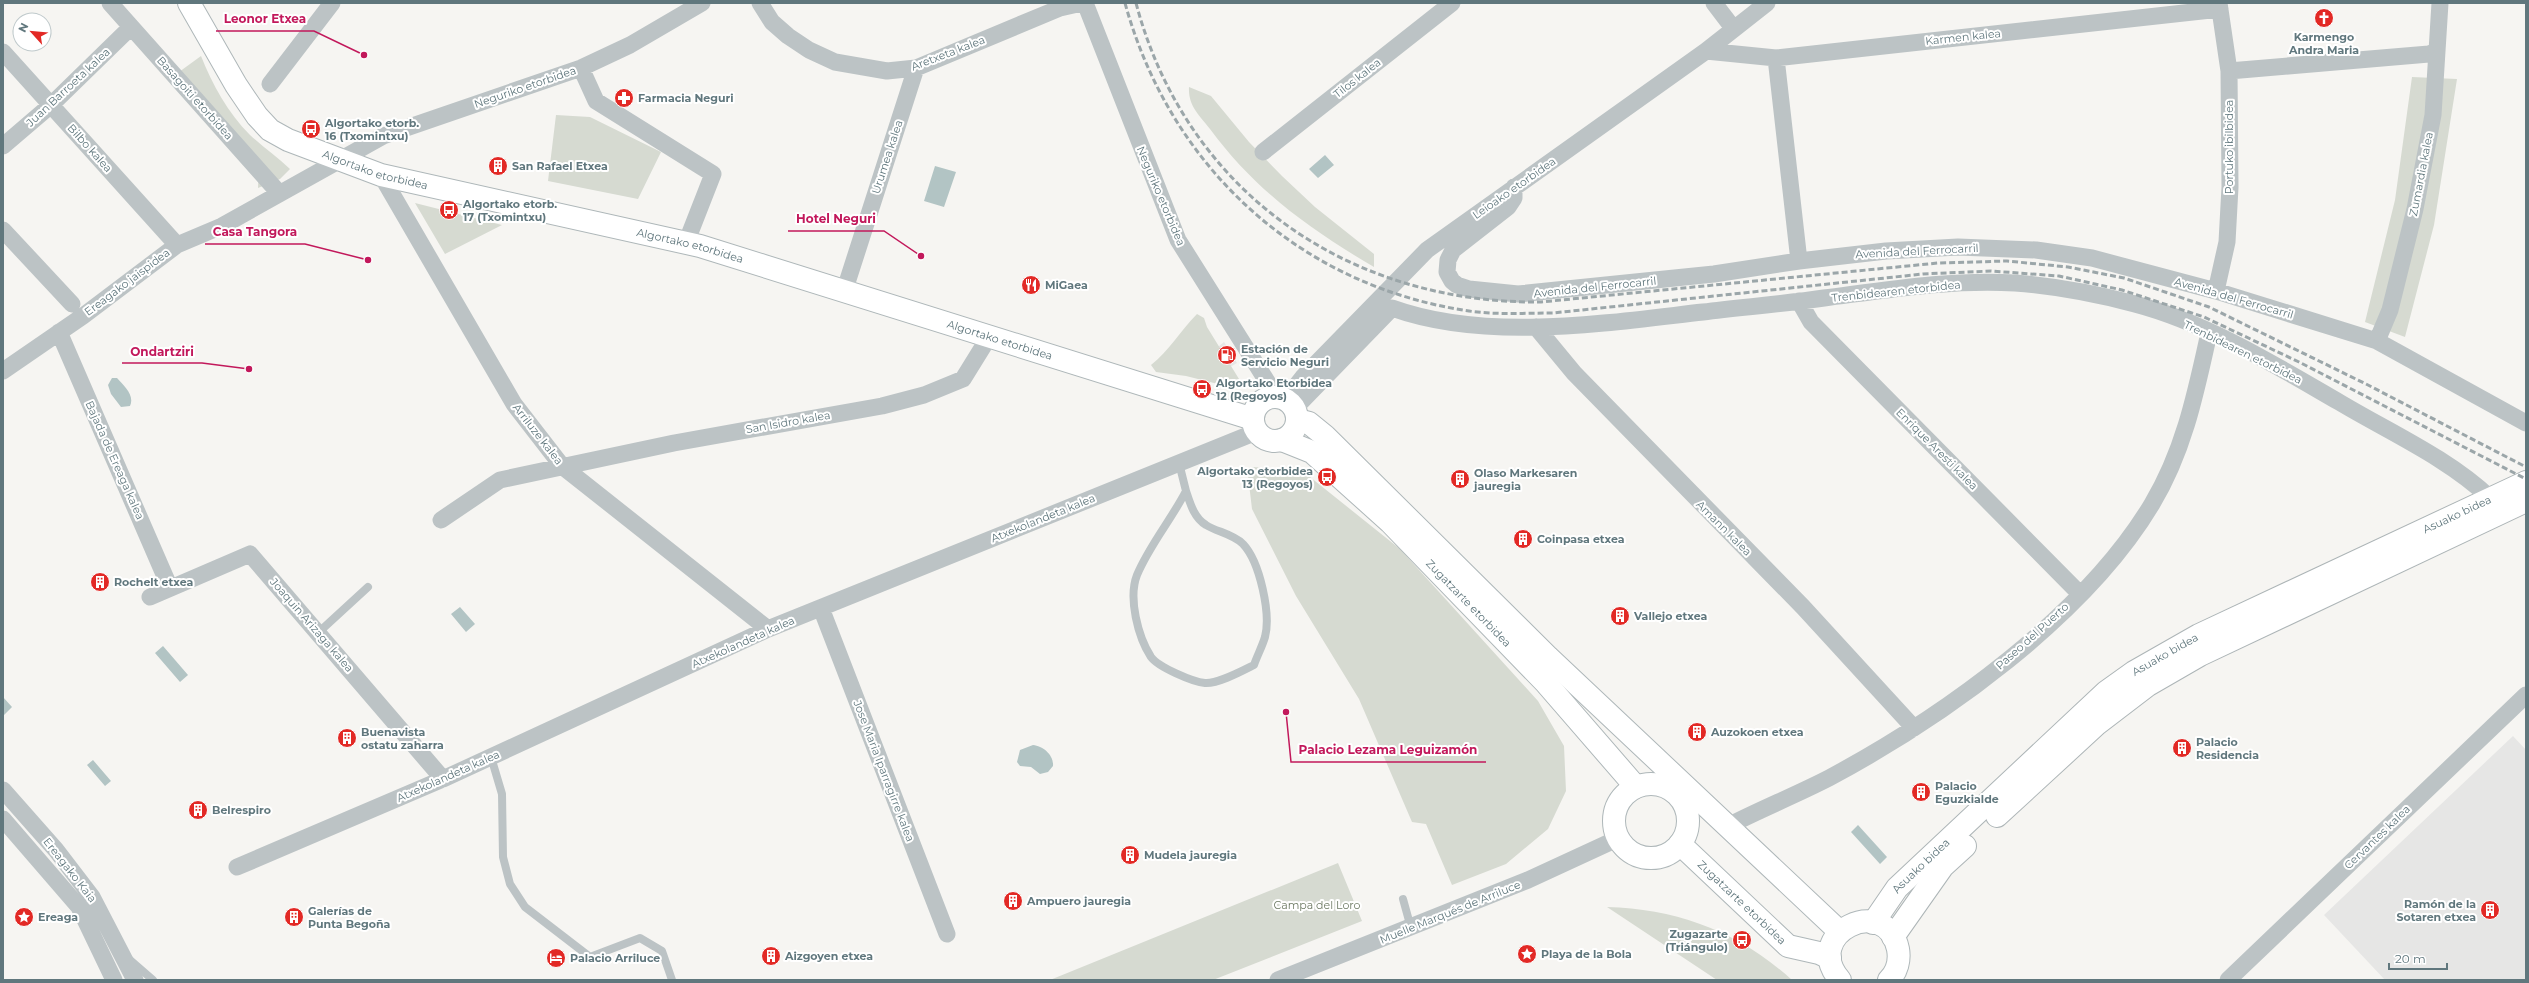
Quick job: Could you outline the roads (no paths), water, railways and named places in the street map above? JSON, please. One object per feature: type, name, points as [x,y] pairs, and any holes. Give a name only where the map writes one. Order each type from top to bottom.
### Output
[{"type":"street","name":"Basagoiti etorbidea","points":[[110,3],[280,193]]},
{"type":"street","name":"Algortako etorbidea","points":[[189,3],[236,85],[257,116],[270,130],[288,140],[381,175],[686,243],[989,337],[1255,425]]},
{"type":"street","points":[[270,84],[332,3]]},
{"type":"street","name":"Neguriko etorbidea","points":[[342,160],[382,136],[581,68],[630,46],[702,3]]},
{"type":"street","name":"Aretxeta kalea","points":[[760,3],[772,22],[788,36],[809,50],[835,62],[887,71],[916,68],[1060,8],[1082,3]]},
{"type":"street","name":"Neguriko etorbidea","points":[[1085,3],[1178,240],[1268,383],[1287,406]]},
{"type":"street","points":[[1714,3],[1733,28]]},
{"type":"street","name":"Leioako etorbidea","points":[[1287,406],[1303,377],[1427,250],[1706,51],[1733,28],[1767,3]]},
{"type":"street","name":"Zumardia kalea","points":[[2377,341],[2390,310],[2415,209],[2433,115],[2440,3]]},
{"type":"street","name":"Tilos kalea","points":[[1263,152],[1446,4]]},
{"type":"street","name":"Karmen kalea","points":[[1706,51],[1776,58],[2220,6]]},
{"type":"street","name":"Portuko ibilbidea","points":[[2216,291],[2227,242],[2229,72],[2220,6]]},
{"type":"street","name":"Juan Barroeta kalea","points":[[3,146],[51,105],[131,27]]},
{"type":"street","points":[[2229,72],[2429,54],[2437,51]]},
{"type":"street","name":"Bilbo kalea","points":[[3,52],[177,245]]},
{"type":"street","points":[[1776,58],[1799,260]]},
{"type":"street","points":[[581,68],[596,102],[713,174],[686,243]]},
{"type":"street","name":"Urumea kalea","points":[[844,292],[916,68]]},
{"type":"street","name":"Ereagako jaispidea","points":[[3,371],[59,332],[177,245],[222,226],[342,160]]},
{"type":"street","name":"Arriluze kalea","points":[[381,175],[514,404],[562,466],[768,629]]},
{"type":"street","name":"Avenida del Ferrocarril","points":[[1514,187],[1514,198],[1508,207],[1453,250],[1448,260],[1447,272],[1452,281],[1457,285],[1469,289],[1518,294],[1714,274],[1799,260],[1886,251],[1958,247],[2036,250],[2092,258],[2216,291],[2377,341],[2526,423]]},
{"type":"street","points":[[3,230],[72,304]]},
{"type":"street","name":"Trenbidearen etorbidea","points":[[1287,406],[1392,308],[1429,319],[1460,323],[1536,327],[1641,319],[1930,286],[2016,283],[2138,305],[2209,333],[2297,378],[2475,482],[2490,498]]},
{"type":"street","name":"Enrique Aresti kalea","points":[[1799,301],[1811,322],[2080,594]]},
{"type":"street","name":"Amann kalea","points":[[1536,327],[1574,373],[1803,607],[1914,728]]},
{"type":"street","name":"Bajada de Ereaga kalea","points":[[59,332],[170,588]]},
{"type":"street","name":"Paseo del Puerto","points":[[1728,826],[1830,777],[1914,728],[1989,675],[2080,594],[2118,550],[2152,503],[2188,425],[2209,333]]},
{"type":"street","name":"San Isidro kalea","points":[[441,520],[500,480],[674,443],[882,406],[924,395],[963,379],[989,337]]},
{"type":"street","points":[[1261,402],[1287,406],[1293,432],[1282,440],[1268,440],[1255,425],[1256,407],[1261,402]]},
{"type":"street","name":"Zugatzarte etorbidea","points":[[1287,406],[1326,436],[1532,641],[1840,932]]},
{"type":"street","name":"Atxekolandeta kalea","points":[[237,867],[444,779],[768,629],[1179,463],[1255,425]]},
{"type":"street","name":"Zugatzarte etorbidea","points":[[1282,440],[1312,452],[1390,522],[1545,682],[1636,787]]},
{"type":"street","name":"Asuako bidea","points":[[1873,923],[1897,888],[2106,692],[2134,672],[2199,635],[2526,482]]},
{"type":"street","name":"Asuako bidea","points":[[1893,938],[1943,866],[2097,724],[2148,685],[2200,655],[2522,507]]},
{"type":"street","name":"Joaquin Arizaga kalea","points":[[150,597],[250,554],[319,632],[444,779]]},
{"type":"street","name":"Jose Maria Iparragirre kalea","points":[[821,608],[947,934]]},
{"type":"street","name":"Cervantes kalea","points":[[2228,980],[2526,695]]},
{"type":"street","name":"Zugatzarte etorbidea","points":[[1642,745],[1652,762],[1678,794],[1728,826]]},
{"type":"street","points":[[1651,783],[1663,785],[1678,794],[1687,811],[1688,824],[1680,844],[1668,854],[1655,858],[1643,857],[1631,852],[1619,838],[1614,821],[1616,809],[1621,799],[1636,787],[1651,783]]},
{"type":"street","name":"Ereagako Kaia","points":[[3,790],[56,850],[92,897],[123,954],[135,980]]},
{"type":"street","name":"Ereagako Kaia","points":[[3,819],[79,907],[114,980]]},
{"type":"street","name":"Muelle Marqués de Arriluce","points":[[1278,980],[1528,880],[1619,838]]},
{"type":"street","name":"Zugatzarte etorbidea","points":[[1680,844],[1788,946],[1819,953],[1830,958]]},
{"type":"street","points":[[1840,980],[1835,974],[1830,958],[1833,941],[1840,932],[1849,925],[1860,921],[1882,926],[1893,938],[1899,954],[1898,966],[1889,980]]},
{"type":"lane","points":[[1179,463],[1192,510],[1205,524],[1222,531],[1244,545],[1258,572],[1266,600],[1265,636],[1254,665],[1235,674],[1206,683],[1177,674],[1152,658],[1138,630],[1134,606],[1137,576],[1186,491]]},
{"type":"lane","points":[[319,632],[368,588]]},
{"type":"lane","points":[[492,757],[502,794],[503,857],[510,884],[526,907],[590,957],[640,938],[662,951],[672,980]]},
{"type":"lane","points":[[1403,899],[1411,928]]},
{"type":"lane","points":[[123,954],[153,980]]},
{"type":"railway","points":[[1125,3],[1146,62],[1174,117],[1209,166],[1250,209],[1297,246],[1350,275],[1407,297],[1469,311],[1500,313],[1553,313],[1923,274],[1991,271],[2059,276],[2122,290],[2204,317],[2299,362],[2526,479]]},
{"type":"railway","points":[[1136,3],[1160,70],[1193,130],[1235,181],[1285,224],[1342,258],[1404,283],[1471,297],[1541,302],[1938,263],[2007,261],[2068,267],[2124,278],[2209,307],[2366,384],[2526,467]]},
{"type":"place","name":"Karmengo Andra Maria","points":[[2324,18]]},
{"type":"place","name":"Leonor Etxea","points":[[364,55]]},
{"type":"place","name":"Farmacia Neguri","points":[[624,98]]},
{"type":"place","name":"Algortako etorb. 16 (Txomintxu)","points":[[311,129]]},
{"type":"place","name":"San Rafael Etxea","points":[[498,166]]},
{"type":"place","name":"Algortako etorb. 17 (Txomintxu)","points":[[449,210]]},
{"type":"place","name":"Hotel Neguri","points":[[921,256]]},
{"type":"place","name":"Casa Tangora","points":[[368,260]]},
{"type":"place","name":"MiGaea","points":[[1031,285]]},
{"type":"place","name":"Estación de Servicio Neguri","points":[[1227,355]]},
{"type":"place","name":"Ondartziri","points":[[249,369]]},
{"type":"place","name":"Algortako Etorbidea 12 (Regoyos)","points":[[1202,389]]},
{"type":"place","name":"Algortako etorbidea 13 (Regoyos)","points":[[1327,477]]},
{"type":"place","name":"Olaso Markesaren jauregia","points":[[1460,479]]},
{"type":"place","name":"Coinpasa etxea","points":[[1523,539]]},
{"type":"place","name":"Rochelt etxea","points":[[100,582]]},
{"type":"place","name":"Vallejo etxea","points":[[1620,616]]},
{"type":"place","name":"Palacio Lezama Leguizamón","points":[[1286,712]]},
{"type":"place","name":"Auzokoen etxea","points":[[1697,732]]},
{"type":"place","name":"Buenavista ostatu zaharra","points":[[347,738]]},
{"type":"place","name":"Palacio Residencia","points":[[2182,748]]},
{"type":"place","name":"Palacio Eguzkialde","points":[[1921,792]]},
{"type":"place","name":"Belrespiro","points":[[198,810]]},
{"type":"place","name":"Mudela jauregia","points":[[1130,855]]},
{"type":"place","name":"Ampuero jauregia","points":[[1013,901]]},
{"type":"place","name":"Ramón de la Sotaren etxea","points":[[2490,910]]},
{"type":"place","name":"Ereaga","points":[[24,917]]},
{"type":"place","name":"Galerías de Punta Begoña","points":[[294,917]]},
{"type":"place","name":"Zugazarte (Triángulo)","points":[[1742,940]]},
{"type":"place","name":"Playa de la Bola","points":[[1527,954]]},
{"type":"place","name":"Aizgoyen etxea","points":[[771,956]]},
{"type":"place","name":"Palacio Arriluce","points":[[556,958]]},
{"type":"park label","name":"Campa del Loro","points":[[1317,905]]}]
